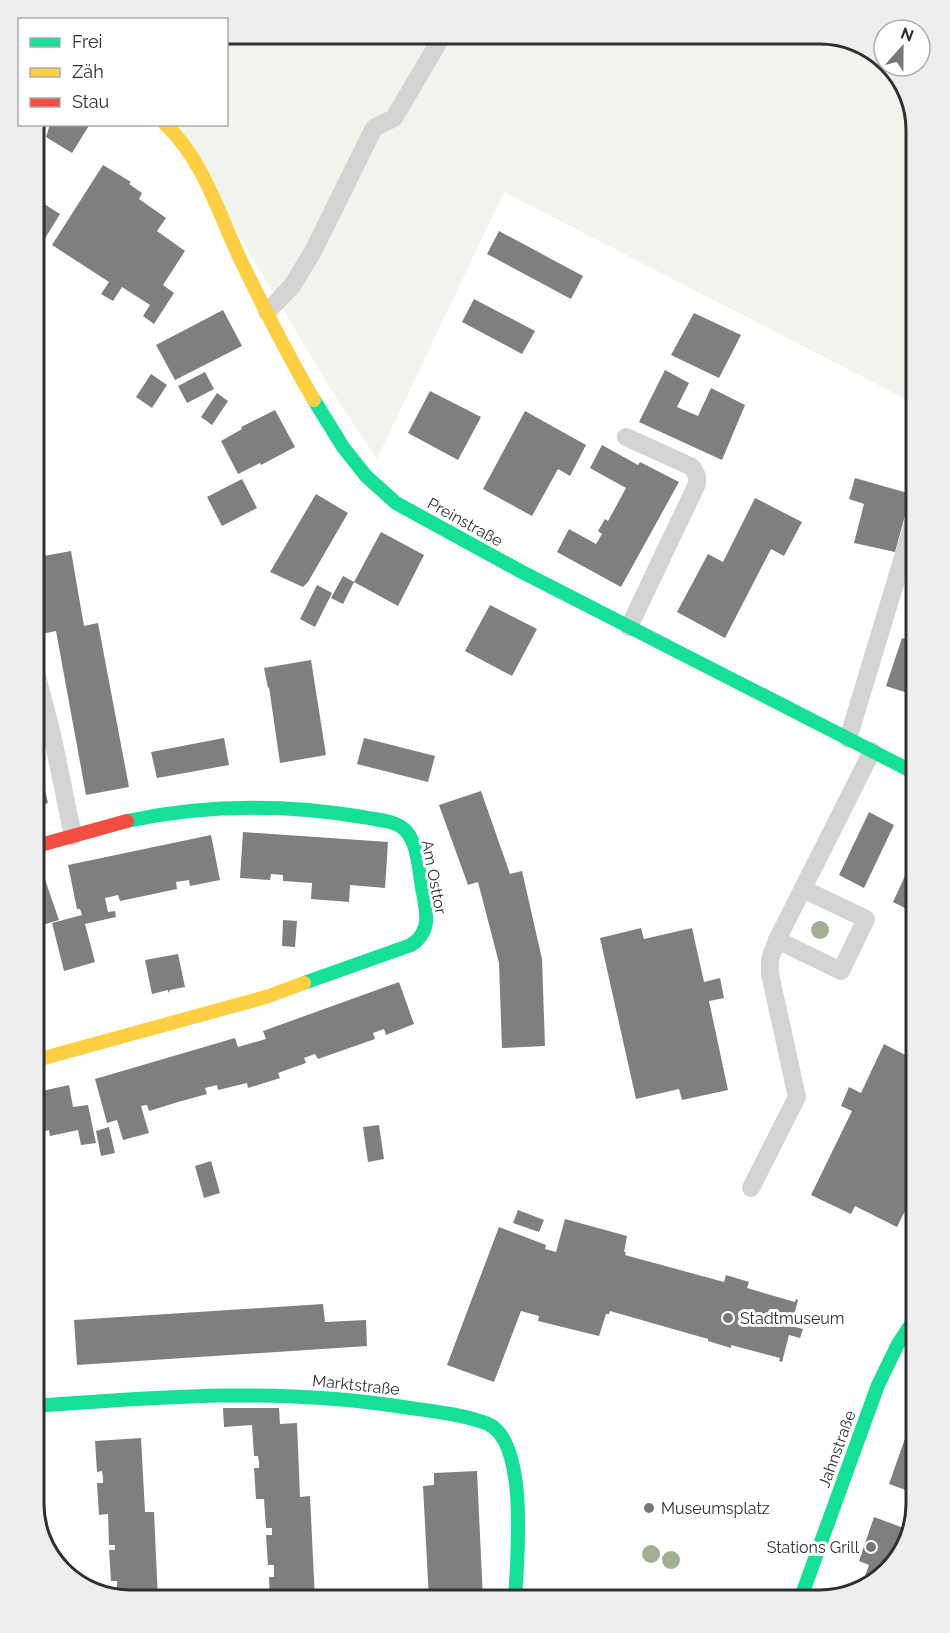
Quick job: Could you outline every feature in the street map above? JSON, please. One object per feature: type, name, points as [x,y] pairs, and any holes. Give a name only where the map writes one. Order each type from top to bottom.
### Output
[{"type":"street","name":"Preinstraße","points":[[167,126],[179,137],[207,185],[243,266],[312,398],[343,447],[366,476],[396,503],[629,627],[906,768]]},
{"type":"street","name":"Am Osttor","points":[[43,844],[129,820],[200,809],[245,806],[287,806],[344,813],[393,823],[409,833],[413,846],[426,910],[426,932],[411,945],[266,997],[43,1058]]},
{"type":"street","name":"Jahnstraße","points":[[804,1590],[878,1385],[906,1332]]},
{"type":"street","name":"Marktstraße","points":[[43,1405],[207,1395],[310,1395],[376,1402],[480,1421],[496,1427],[506,1442],[517,1485],[515,1590]]},
{"type":"lane","points":[[267,312],[292,286],[312,253],[374,128],[394,118],[438,43]]},
{"type":"lane","points":[[626,437],[692,467],[697,476],[697,484],[629,627]]},
{"type":"lane","points":[[848,739],[906,547]]},
{"type":"lane","points":[[44,702],[73,836]]},
{"type":"lane","points":[[751,1188],[797,1096],[770,974],[770,959],[777,940],[872,751]]},
{"type":"lane","points":[[777,940],[841,971],[866,920],[803,889]]},
{"type":"shaded area","points":[[228,43],[826,44],[858,52],[872,61],[872,78],[889,78],[892,82],[904,107],[906,119],[906,399],[504,192],[377,459],[330,388],[174,126],[228,126]]},
{"type":"building","points":[[49,126],[89,126],[72,153],[46,137]]},
{"type":"building","points":[[103,165],[131,182],[129,184],[142,193],[139,199],[166,218],[157,231],[185,251],[163,285],[174,293],[154,324],[143,316],[150,305],[122,287],[113,301],[101,294],[109,282],[52,245]]},
{"type":"building","points":[[44,204],[60,214],[44,240]]},
{"type":"building","points":[[499,231],[583,276],[571,299],[487,254]]},
{"type":"building","points":[[474,299],[535,331],[522,354],[462,322]]},
{"type":"building","points":[[223,310],[242,346],[175,380],[156,345]]},
{"type":"building","points":[[694,313],[741,335],[719,378],[671,355]]},
{"type":"building","points":[[665,370],[689,383],[677,407],[698,416],[711,388],[745,405],[722,460],[639,422]]},
{"type":"building","points":[[205,372],[214,389],[187,403],[178,386]]},
{"type":"building","points":[[151,374],[167,385],[152,408],[136,397]]},
{"type":"building","points":[[430,391],[481,417],[458,460],[408,433]]},
{"type":"building","points":[[217,393],[228,401],[212,425],[201,417]]},
{"type":"building","points":[[275,410],[295,447],[238,474],[221,441],[242,429],[241,427]]},
{"type":"building","points":[[525,411],[586,445],[570,476],[558,469],[532,516],[483,489]]},
{"type":"building","points":[[602,445],[638,465],[640,462],[679,482],[621,587],[557,552],[569,529],[596,544],[602,534],[598,531],[605,519],[608,521],[626,488],[590,468]]},
{"type":"building","points":[[855,478],[906,493],[906,512],[895,552],[854,543],[864,504],[849,499]]},
{"type":"building","points":[[242,479],[257,508],[222,526],[207,497]]},
{"type":"building","points":[[316,494],[348,513],[303,587],[270,572]]},
{"type":"building","points":[[755,498],[802,522],[784,556],[771,549],[725,638],[677,612],[708,554],[723,562]]},
{"type":"building","points":[[381,532],[424,555],[398,606],[354,582]]},
{"type":"building","points":[[71,551],[84,626],[98,623],[129,787],[86,795],[56,631],[44,633],[44,556]]},
{"type":"building","points":[[343,576],[354,582],[343,604],[331,598]]},
{"type":"building","points":[[317,585],[332,593],[315,627],[300,619]]},
{"type":"building","points":[[490,605],[537,629],[512,676],[465,651]]},
{"type":"building","points":[[902,638],[906,639],[906,692],[886,686]]},
{"type":"building","points":[[311,660],[326,755],[280,763],[264,668]]},
{"type":"building","points":[[224,738],[229,765],[157,778],[151,752]]},
{"type":"building","points":[[364,738],[435,756],[428,782],[357,764]]},
{"type":"building","points":[[44,784],[48,803],[44,804]]},
{"type":"building","points":[[481,791],[510,874],[522,871],[542,959],[545,1046],[502,1048],[499,963],[478,882],[468,885],[439,805]]},
{"type":"building","points":[[869,812],[894,825],[864,888],[839,875]]},
{"type":"building","points":[[243,832],[388,842],[385,888],[350,885],[349,902],[311,899],[312,883],[283,881],[283,875],[271,874],[270,880],[240,878]]},
{"type":"building","points":[[211,835],[220,880],[190,886],[189,880],[176,882],[177,889],[120,901],[118,895],[105,898],[108,912],[115,911],[116,917],[85,924],[95,962],[64,971],[52,923],[82,915],[80,909],[77,909],[68,865]]},
{"type":"building","points":[[906,874],[906,908],[893,902]]},
{"type":"building","points":[[43,875],[59,920],[43,925]]},
{"type":"building","points":[[283,920],[297,921],[295,947],[282,946]]},
{"type":"building","points":[[641,928],[644,939],[692,928],[704,982],[720,978],[724,998],[709,1001],[728,1090],[682,1100],[679,1089],[636,1099],[600,938]]},
{"type":"building","points":[[178,954],[185,987],[170,990],[168,993],[168,990],[152,994],[145,960]]},
{"type":"building","points":[[399,982],[414,1024],[386,1035],[384,1029],[373,1033],[375,1039],[318,1059],[315,1054],[304,1058],[306,1063],[278,1073],[280,1078],[248,1088],[247,1083],[218,1090],[217,1085],[205,1088],[207,1094],[149,1111],[147,1105],[141,1106],[149,1133],[123,1140],[117,1120],[107,1123],[95,1079],[235,1038],[238,1047],[266,1039],[263,1031]]},
{"type":"building","points":[[884,1044],[906,1055],[906,1209],[897,1227],[855,1206],[851,1214],[811,1195],[852,1111],[841,1106],[849,1087],[861,1093]]},
{"type":"building","points":[[69,1085],[73,1107],[88,1105],[96,1143],[81,1145],[78,1130],[50,1136],[49,1130],[43,1131],[43,1091]]},
{"type":"building","points":[[379,1125],[384,1159],[368,1162],[363,1127]]},
{"type":"building","points":[[109,1127],[115,1153],[101,1156],[96,1131]]},
{"type":"building","points":[[211,1161],[220,1193],[204,1198],[195,1166]]},
{"type":"building","points":[[518,1210],[544,1220],[539,1232],[513,1223]]},
{"type":"building","points":[[565,1219],[627,1236],[625,1255],[724,1282],[726,1275],[749,1282],[747,1288],[795,1302],[796,1299],[798,1300],[791,1326],[803,1329],[800,1338],[789,1335],[782,1362],[779,1361],[780,1358],[731,1345],[731,1348],[708,1341],[708,1339],[610,1311],[606,1314],[599,1336],[538,1321],[539,1316],[521,1311],[494,1382],[447,1365],[499,1227],[546,1245],[545,1249],[556,1252]]},
{"type":"building","points":[[323,1304],[325,1322],[366,1320],[367,1346],[77,1365],[74,1320]]},
{"type":"building","points":[[223,1408],[279,1408],[280,1424],[297,1423],[300,1497],[310,1496],[314,1589],[270,1589],[269,1577],[274,1577],[274,1565],[268,1565],[266,1535],[272,1535],[272,1528],[266,1528],[264,1499],[256,1499],[254,1468],[259,1468],[259,1462],[258,1456],[254,1456],[252,1425],[224,1427]]},
{"type":"building","points":[[906,1436],[906,1490],[889,1484]]},
{"type":"building","points":[[141,1438],[145,1512],[154,1512],[158,1589],[117,1588],[117,1581],[111,1581],[109,1550],[115,1550],[115,1545],[109,1545],[108,1514],[99,1515],[97,1483],[103,1483],[103,1477],[102,1471],[97,1472],[95,1441]]},
{"type":"building","points":[[477,1471],[483,1590],[428,1589],[423,1486],[434,1485],[434,1473]]},
{"type":"building","points":[[874,1517],[903,1528],[892,1551],[877,1568],[866,1576],[869,1565],[859,1561]]},
{"type":"traffic: fast","points":[[314,400],[343,447],[366,476],[396,503],[522,572],[906,768]]},
{"type":"traffic: fast","points":[[127,821],[186,811],[274,808],[333,813],[380,820],[402,827],[410,836],[416,850],[425,904],[426,919],[423,933],[411,945],[304,983]]},
{"type":"traffic: fast","points":[[804,1590],[878,1385],[906,1332]]},
{"type":"traffic: fast","points":[[43,1405],[172,1397],[310,1397],[435,1412],[488,1424],[501,1435],[510,1454],[515,1478],[518,1505],[516,1590]]},
{"type":"traffic: slow","points":[[167,126],[179,138],[201,172],[243,265],[314,400]]},
{"type":"traffic: slow","points":[[43,1058],[266,997],[304,983]]},
{"type":"traffic: jam","points":[[43,844],[127,821]]},
{"type":"place","name":"Stadtmuseum","points":[[728,1318]]},
{"type":"place","name":"Museumsplatz","points":[[649,1508]]},
{"type":"place","name":"Stations Grill","points":[[871,1547]]}]
